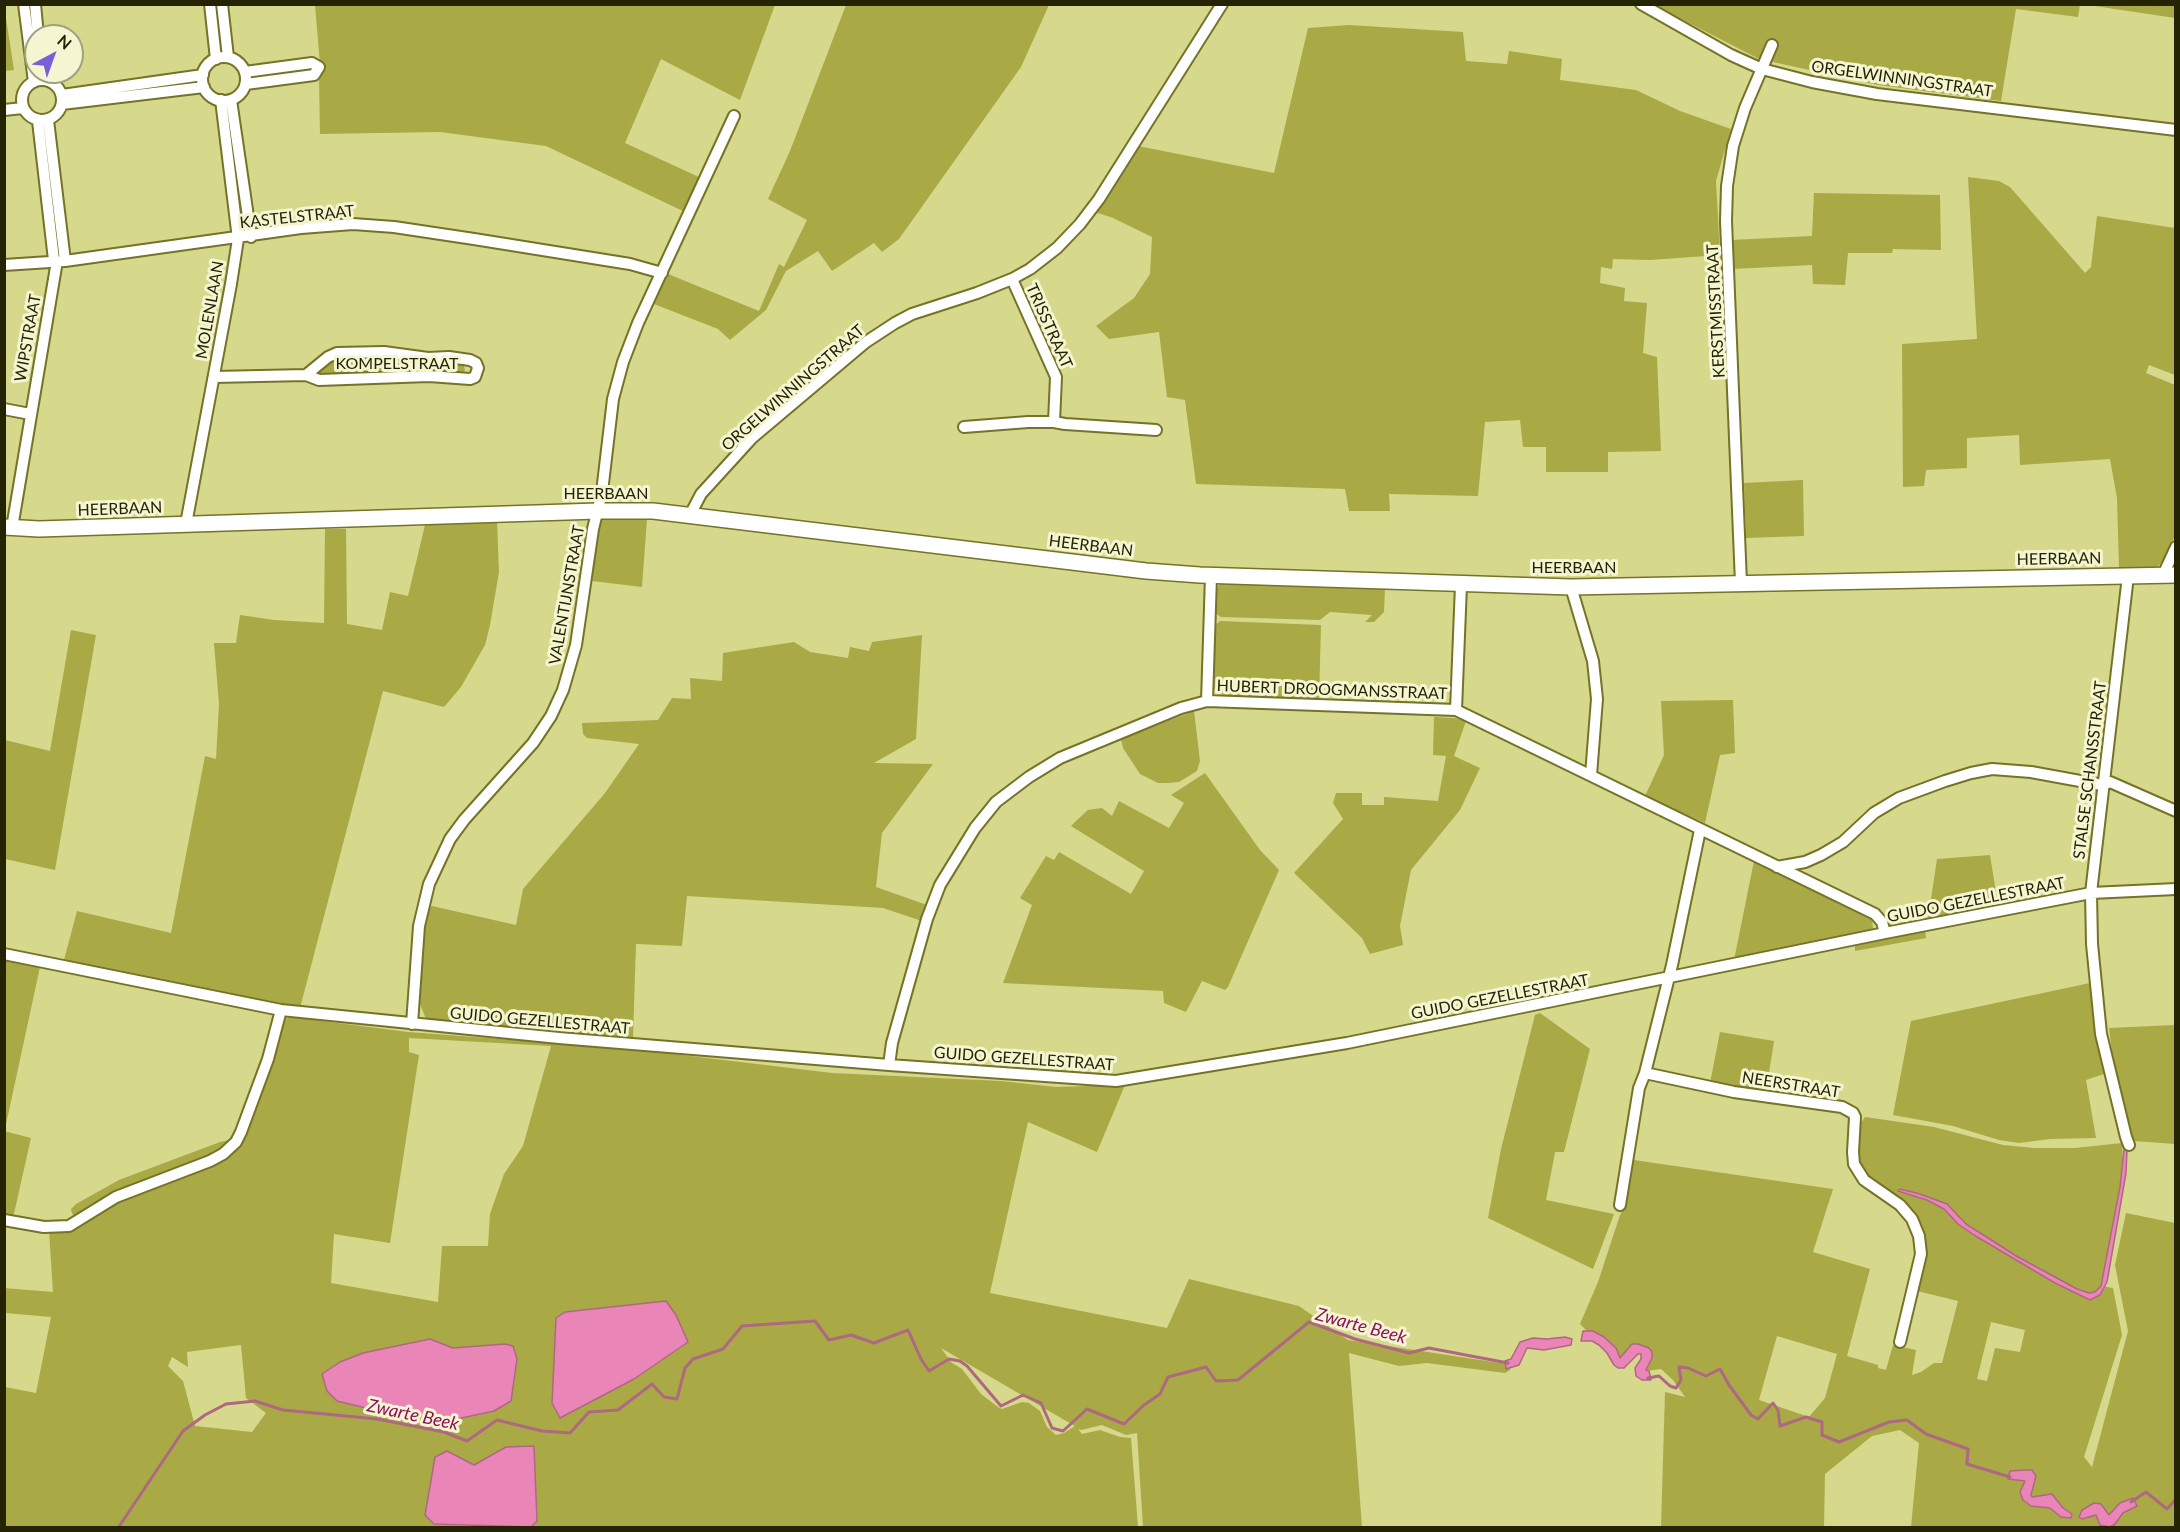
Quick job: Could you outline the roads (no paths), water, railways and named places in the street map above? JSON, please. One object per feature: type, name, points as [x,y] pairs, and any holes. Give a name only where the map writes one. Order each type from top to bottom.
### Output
[{"type":"street","points":[[24,4],[28,24]]},
{"type":"street","points":[[35,4],[37,24]]},
{"type":"street","points":[[210,4],[216,59]]},
{"type":"street","points":[[222,4],[228,57]]},
{"type":"street","name":"ORGELWINNINGSTRAAT","points":[[690,515],[701,494],[752,438],[866,342],[912,314],[1012,279],[1030,269],[1057,248],[1091,210],[1222,4]]},
{"type":"street","name":"ORGELWINNINGSTRAAT","points":[[1641,4],[1709,44],[1762,69],[1812,82],[1877,94],[2175,130]]},
{"type":"street","name":"KERSTMISSTRAAT","points":[[1741,583],[1726,221],[1727,186],[1733,146],[1745,108],[1772,45]]},
{"type":"street","points":[[228,57],[240,64],[245,72],[246,84],[240,95],[226,100],[214,98],[204,87],[203,75],[209,63],[228,57]]},
{"type":"street","points":[[245,72],[312,63],[319,67],[314,75],[246,84]]},
{"type":"street","points":[[62,99],[203,75]]},
{"type":"street","points":[[33,84],[23,92],[21,99],[23,108],[32,118],[43,120],[54,117],[62,99],[56,86],[52,84]]},
{"type":"street","points":[[62,99],[204,87]]},
{"type":"street","points":[[226,100],[251,237]]},
{"type":"street","name":"MOLENLAAN","points":[[186,524],[238,239],[226,100]]},
{"type":"street","points":[[4,110],[23,108]]},
{"type":"street","name":"VALENTIJNSTRAAT","points":[[412,1024],[419,926],[429,884],[450,839],[464,820],[533,743],[557,703],[573,659],[593,529],[602,492],[610,420],[629,344],[734,116]]},
{"type":"street","name":"WIPSTRAAT","points":[[8,528],[59,260],[43,120]]},
{"type":"street","name":"KASTELSTRAAT","points":[[4,265],[238,239],[301,228],[353,225],[394,227],[630,264],[662,273]]},
{"type":"street","name":"TRISSTRAAT","points":[[1012,279],[1056,377],[1054,422]]},
{"type":"street","name":"KOMPELSTRAAT","points":[[214,377],[306,375],[318,380],[429,376],[470,379],[475,377],[478,368],[476,363],[470,360],[449,357],[428,358],[384,352],[337,352],[327,357],[306,375]]},
{"type":"street","points":[[4,410],[30,414]]},
{"type":"street","points":[[964,427],[1054,422],[1156,430]]},
{"type":"street","name":"HEERBAAN","points":[[8,528],[39,529],[653,511],[1146,571],[1211,576],[1571,587],[2169,575]]},
{"type":"street","points":[[2169,575],[2175,547]]},
{"type":"street","points":[[1207,701],[1211,576]]},
{"type":"street","name":"STALSE SCHANSSTRAAT","points":[[2128,576],[2091,893],[2092,944],[2100,1024],[2129,1145]]},
{"type":"street","points":[[1456,710],[1461,585]]},
{"type":"street","points":[[1571,587],[1593,661],[1597,699],[1591,775]]},
{"type":"street","name":"HUBERT DROOGMANSSTRAAT","points":[[889,1065],[892,1043],[927,919],[940,885],[975,828],[996,802],[1029,777],[1060,758],[1180,708],[1207,701],[1456,710],[1875,914],[1882,922],[1885,933]]},
{"type":"street","points":[[1777,867],[1805,862],[1821,855],[1843,842],[1874,813],[1899,798],[1971,772],[1992,769],[2031,772],[2102,784],[2110,782],[2175,811]]},
{"type":"street","points":[[1620,1205],[1639,1088],[1645,1073],[1672,965],[1700,830]]},
{"type":"street","name":"GUIDO GEZELLESTRAAT","points":[[4,954],[281,1010],[412,1024],[889,1065],[1116,1081],[1347,1043],[2091,893],[2175,889]]},
{"type":"street","points":[[4,1220],[44,1227],[69,1226],[116,1197],[223,1154],[236,1142],[241,1132],[268,1059],[281,1010]]},
{"type":"street","name":"NEERSTRAAT","points":[[1645,1073],[1734,1092],[1842,1107],[1853,1113],[1855,1117],[1852,1152],[1854,1164],[1864,1180],[1900,1205],[1912,1220],[1919,1236],[1921,1254],[1900,1342]]},
{"type":"water","points":[[2124,1150],[2127,1150],[2126,1173],[2107,1282],[2100,1295],[2090,1300],[2055,1283],[1974,1235],[1958,1224],[1944,1209],[1927,1200],[1898,1191],[1900,1189],[1920,1194],[1947,1204],[1966,1224],[2018,1257],[2077,1289],[2089,1293],[2095,1292],[2101,1286],[2120,1187]]},
{"type":"water","points":[[666,1301],[676,1315],[688,1342],[634,1379],[560,1418],[552,1403],[556,1318],[565,1312]]},
{"type":"water","points":[[1583,1331],[1593,1331],[1604,1337],[1616,1348],[1620,1358],[1632,1344],[1649,1348],[1652,1358],[1646,1370],[1649,1371],[1651,1380],[1642,1380],[1636,1376],[1635,1368],[1641,1359],[1641,1354],[1638,1354],[1624,1368],[1618,1368],[1599,1345],[1592,1341],[1581,1341]]},
{"type":"water","points":[[1565,1337],[1572,1339],[1571,1345],[1544,1350],[1527,1348],[1519,1365],[1506,1369],[1505,1361],[1511,1359],[1520,1342],[1533,1338]]},
{"type":"water","points":[[430,1339],[453,1348],[505,1344],[513,1346],[517,1359],[511,1401],[494,1411],[452,1420],[391,1414],[337,1401],[327,1391],[322,1374],[340,1362],[363,1353]]},
{"type":"water","points":[[534,1446],[537,1521],[531,1527],[434,1524],[425,1515],[435,1457],[447,1451],[474,1465],[506,1447]]},
{"type":"water","points":[[2032,1470],[2036,1476],[2032,1497],[2052,1494],[2063,1508],[2072,1514],[2071,1518],[2061,1517],[2050,1508],[2031,1506],[2023,1500],[2020,1492],[2025,1481],[2008,1479],[2010,1471]]},
{"type":"water","points":[[2133,1498],[2137,1506],[2123,1513],[2110,1527],[2100,1525],[2096,1515],[2082,1519],[2079,1517],[2082,1510],[2094,1503],[2101,1504],[2109,1515],[2120,1503]]},
{"type":"waterway","name":"Zwarte Beek","points":[[118,1528],[183,1431],[205,1415],[226,1404],[255,1401],[283,1410],[377,1419],[444,1432],[467,1441],[497,1420],[542,1431],[570,1433],[589,1412],[618,1410],[652,1384],[664,1397],[677,1399],[685,1368],[693,1359],[723,1349],[742,1326],[815,1321],[829,1340],[851,1335],[874,1343],[908,1330],[929,1371],[949,1359],[960,1361],[967,1366],[1001,1406],[1023,1395],[1041,1403],[1052,1428],[1063,1431],[1087,1409],[1124,1424],[1160,1394],[1168,1377],[1206,1367],[1216,1381],[1238,1380],[1309,1322],[1355,1339],[1409,1353],[1429,1348],[1508,1363]]},
{"type":"waterway","name":"Zwarte Beek","points":[[1648,1378],[1659,1376],[1670,1386],[1676,1388],[1681,1380],[1679,1367],[1688,1368],[1706,1376],[1720,1369],[1751,1415],[1758,1419],[1773,1403],[1778,1410],[1780,1426],[1806,1417],[1822,1422],[1822,1435],[1839,1442],[1889,1422],[1907,1420],[1926,1434],[1968,1449],[1967,1464],[2010,1477]]},
{"type":"waterway","name":"Zwarte Beek","points":[[2131,1502],[2146,1492],[2167,1509],[2176,1499]]}]
